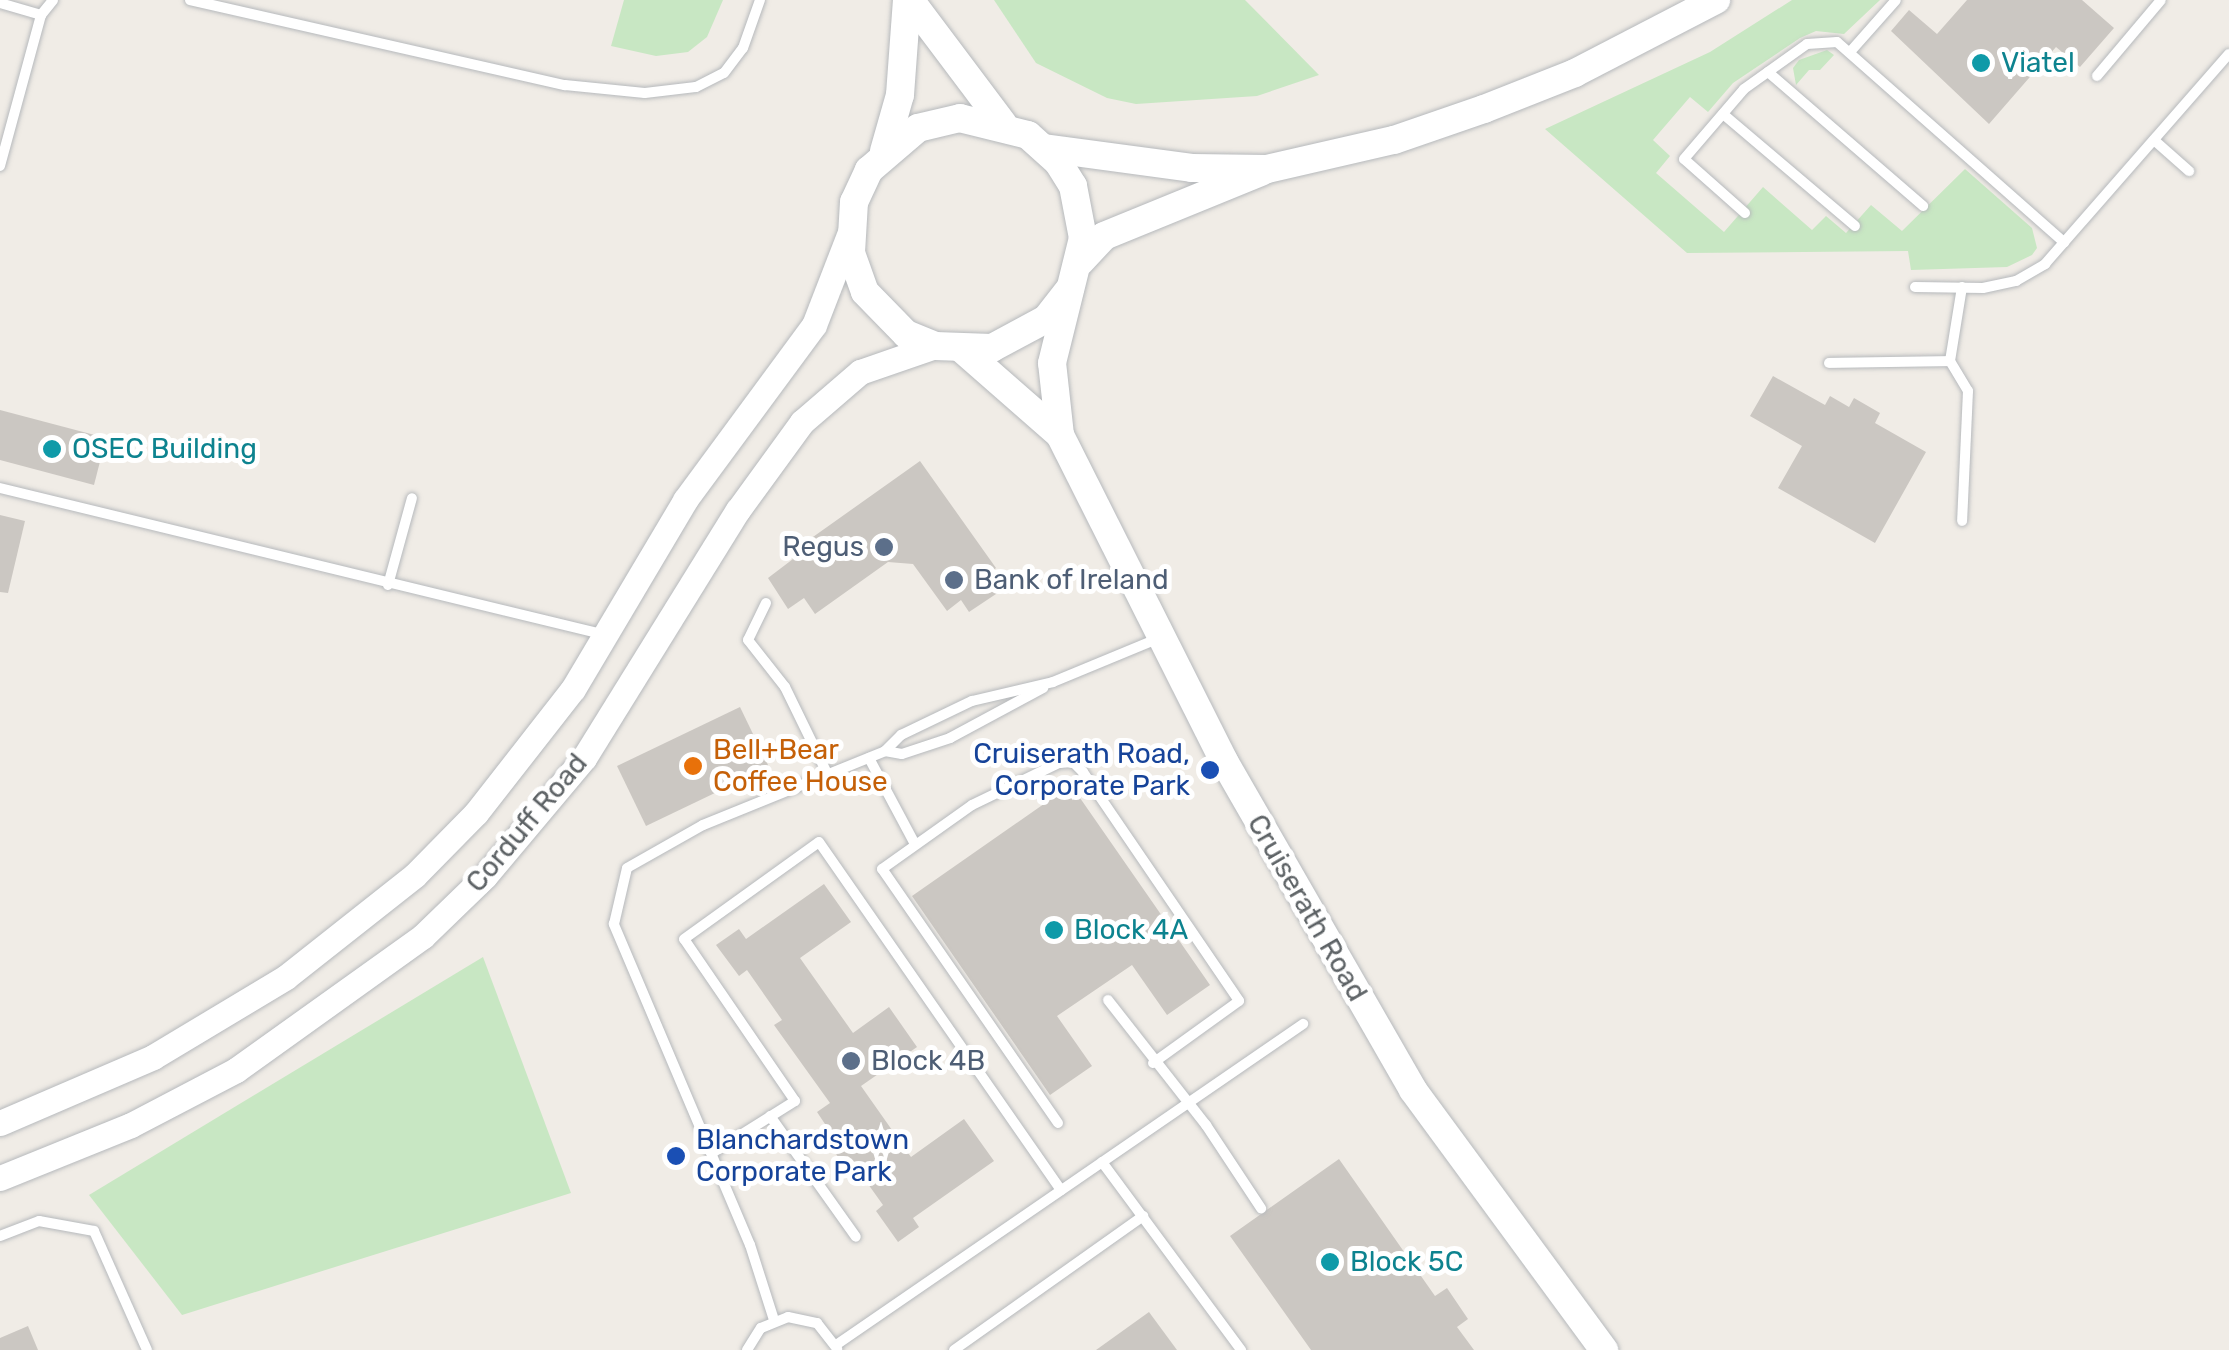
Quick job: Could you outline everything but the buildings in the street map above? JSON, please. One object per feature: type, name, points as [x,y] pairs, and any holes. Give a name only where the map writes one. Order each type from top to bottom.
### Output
[{"type":"main road","points":[[909,0],[1003,124],[1044,148],[1192,168],[1267,169]]},
{"type":"main road","points":[[909,0],[900,95],[884,151],[854,202],[850,232],[856,273],[878,310],[906,334],[949,348],[1019,338],[1046,320],[1104,236],[1267,169],[1394,140],[1484,109],[1574,72],[1716,0]]},
{"type":"main road","points":[[884,151],[938,121],[1003,124]]},
{"type":"main road","points":[[1044,148],[1072,186],[1081,213],[1075,275]]},
{"type":"main road","name":"Cruiserath Road","points":[[1075,275],[1052,363],[1060,435],[1160,637],[1278,860],[1413,1090],[1604,1350]]},
{"type":"main road","name":"Cruiserath Road","points":[[949,348],[1060,435]]},
{"type":"street","name":"Corduff Road","points":[[0,1122],[154,1057],[286,977],[347,931],[476,813],[607,635],[685,500],[814,325],[850,232]]},
{"type":"street","name":"Corduff Road","points":[[0,1178],[131,1125],[236,1070],[423,936],[485,876],[584,758],[738,510],[802,422],[860,372],[949,348]]},
{"type":"lane","points":[[0,166],[40,15],[53,0]]},
{"type":"lane","points":[[190,0],[565,85],[645,93],[696,87],[724,72],[743,48],[760,0]]},
{"type":"lane","points":[[1850,52],[1896,0]]},
{"type":"lane","points":[[2097,76],[2162,0]]},
{"type":"lane","points":[[0,3],[40,15]]},
{"type":"lane","points":[[1745,213],[1684,159],[1723,114],[1768,72],[1807,44],[1837,42],[2064,242]]},
{"type":"lane","points":[[1915,288],[1962,288],[2016,280],[2045,264],[2229,54]]},
{"type":"lane","points":[[1768,72],[1923,206]]},
{"type":"lane","points":[[1723,114],[1854,226]]},
{"type":"lane","points":[[2154,140],[2189,171]]},
{"type":"lane","points":[[1962,288],[1950,360],[1968,391],[1962,521]]},
{"type":"lane","points":[[1829,363],[1950,360]]},
{"type":"lane","points":[[0,488],[607,635]]},
{"type":"lane","points":[[388,585],[412,498]]},
{"type":"lane","points":[[766,602],[748,640],[785,688],[828,775]]},
{"type":"lane","points":[[885,751],[902,754],[950,738],[1053,682],[1160,637]]},
{"type":"lane","points":[[774,1320],[712,1153],[614,924],[616,894],[627,868],[650,850],[885,751],[901,735],[972,701],[1053,682]]},
{"type":"lane","points":[[869,758],[915,844]]},
{"type":"lane","points":[[1058,1123],[882,869],[972,806],[1073,762],[1239,1000],[1153,1063]]},
{"type":"lane","points":[[712,1153],[795,1101],[684,940],[819,842],[1061,1190]]},
{"type":"lane","points":[[1108,1000],[1261,1208]]},
{"type":"lane","points":[[774,1320],[817,1323],[836,1348],[1304,1024]]},
{"type":"lane","points":[[770,1116],[856,1236]]},
{"type":"lane","points":[[1102,1162],[1241,1350]]},
{"type":"lane","points":[[954,1350],[1143,1216]]},
{"type":"lane","points":[[0,1236],[39,1222],[94,1231],[147,1350]]},
{"type":"lane","points":[[747,1350],[774,1320]]},
{"type":"green space","points":[[624,0],[723,0],[707,37],[688,52],[656,56],[611,46]]},
{"type":"green space","points":[[994,0],[1245,0],[1319,75],[1257,96],[1136,104],[1107,98],[1036,63]]},
{"type":"green space","points":[[1792,0],[1880,0],[1844,34],[1816,31],[1800,38],[1733,83],[1708,112],[1690,97],[1653,140],[1670,156],[1656,173],[1724,232],[1763,187],[1812,230],[1826,216],[1846,233],[1871,205],[1902,231],[1965,169],[2032,228],[2037,248],[2032,255],[2007,267],[1911,270],[1908,251],[1687,253],[1545,129],[1710,52]]},
{"type":"green space","points":[[1827,50],[1834,55],[1820,70],[1809,70],[1796,85],[1793,68],[1799,60]]},
{"type":"green space","points":[[483,957],[571,1193],[182,1315],[89,1195]]},
{"type":"place","name":"Viatel","points":[[1981,63]]},
{"type":"place","name":"OSEC Building","points":[[52,449]]},
{"type":"place","name":"Regus","points":[[884,547]]},
{"type":"place","name":"Bank of Ireland","points":[[954,580]]},
{"type":"place","name":"Bell+Bear Coffee House","points":[[693,766]]},
{"type":"place","name":"Cruiserath Road, Corporate Park","points":[[1210,770]]},
{"type":"place","name":"Block 4A","points":[[1054,930]]},
{"type":"place","name":"Block 4B","points":[[851,1061]]},
{"type":"place","name":"Blanchardstown Corporate Park","points":[[676,1156]]},
{"type":"place","name":"Block 5C","points":[[1330,1262]]}]
